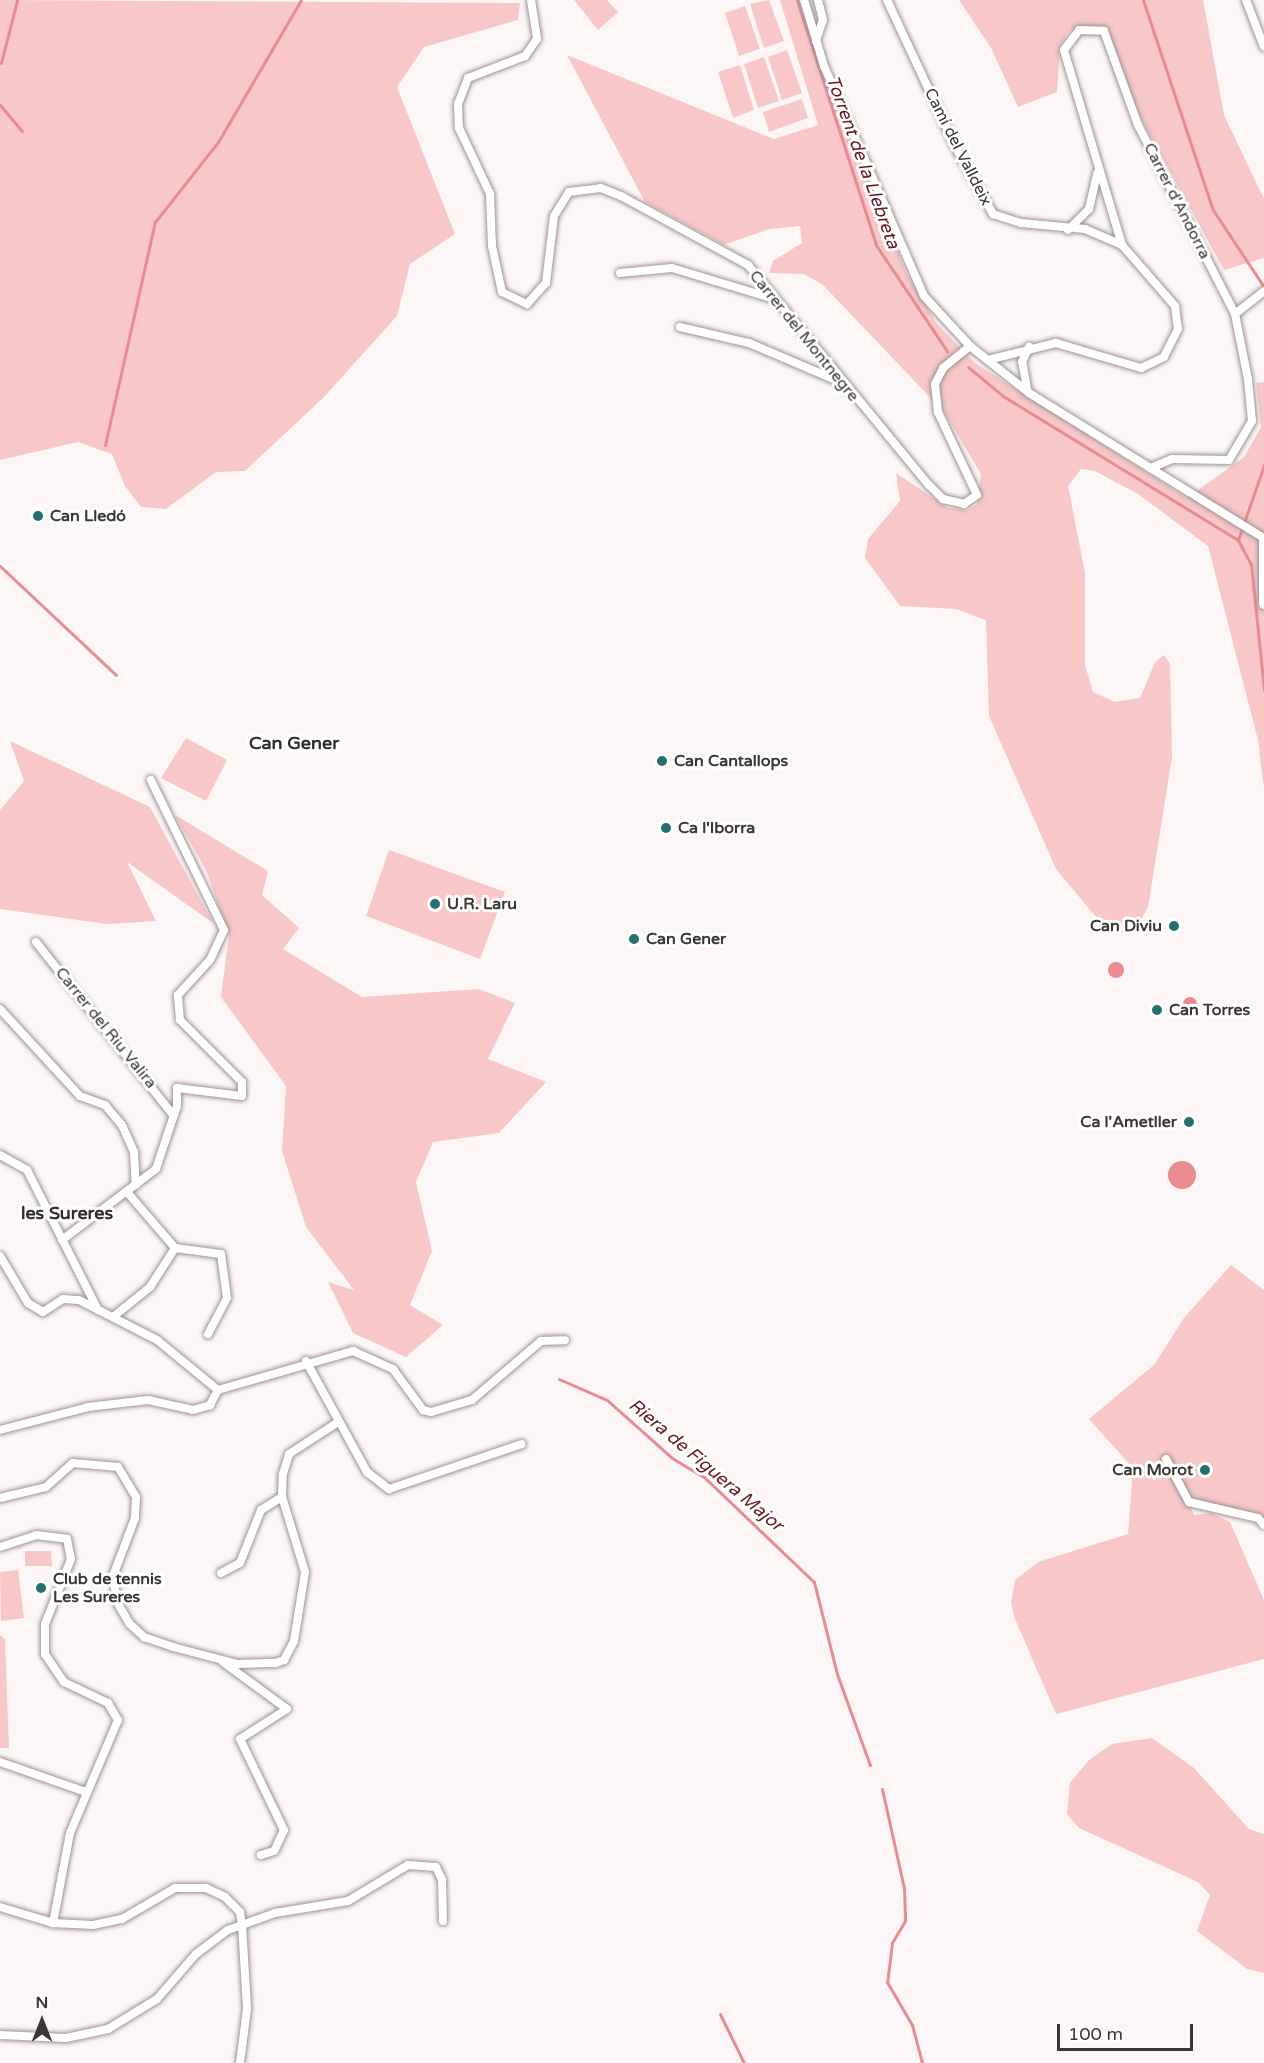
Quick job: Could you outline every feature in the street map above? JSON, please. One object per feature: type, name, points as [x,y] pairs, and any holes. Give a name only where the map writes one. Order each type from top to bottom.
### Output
[{"type":"street","name":"Carrer del Montnegre","points":[[531,0],[537,39],[525,56],[468,78],[458,104],[459,128],[490,194],[492,246],[502,292],[527,304],[546,283],[554,216],[569,192],[601,188],[748,265],[841,382],[929,485],[943,499],[964,504],[977,495],[938,412],[935,384],[943,368],[970,346]]},
{"type":"street","points":[[804,0],[816,41],[924,296],[970,346],[1029,393],[1264,538],[1264,604]]},
{"type":"street","points":[[816,41],[823,20],[818,0]]},
{"type":"street","name":"Camí del Valldeix","points":[[887,0],[956,148],[993,214],[1068,230],[1085,229],[1122,245],[1175,306],[1178,329],[1164,357],[1141,368],[1056,343],[1029,347],[988,360]]},
{"type":"street","points":[[1246,0],[1264,47]]},
{"type":"street","name":"Carrer d'Andorra","points":[[1122,245],[1064,50],[1079,30],[1104,31],[1138,125],[1235,314],[1252,421],[1229,460],[1172,459],[1151,468]]},
{"type":"street","name":"Carrer d'Andorra","points":[[1068,230],[1089,209],[1098,170]]},
{"type":"street","points":[[620,273],[672,268],[776,300]]},
{"type":"street","points":[[1235,314],[1264,291]]},
{"type":"street","points":[[681,327],[749,343],[841,382]]},
{"type":"street","points":[[1029,347],[1022,362],[1029,393]]},
{"type":"street","points":[[62,1240],[156,1169],[174,1115],[177,1088],[232,1098],[242,1096],[242,1082],[180,1020],[178,995],[210,960],[224,930],[151,780]]},
{"type":"street","name":"Carrer del Riu Valira","points":[[36,942],[174,1115]]},
{"type":"street","points":[[0,1009],[81,1096],[105,1105],[122,1125],[134,1152],[136,1185]]},
{"type":"street","points":[[0,1155],[27,1170],[98,1310]]},
{"type":"street","points":[[127,1192],[175,1248],[221,1254],[227,1270],[227,1298],[208,1334]]},
{"type":"street","points":[[113,1317],[150,1287],[175,1248]]},
{"type":"street","points":[[0,1256],[28,1304],[43,1312],[63,1299],[98,1310],[157,1340],[218,1390]]},
{"type":"street","points":[[0,1430],[88,1407],[148,1400],[193,1410],[210,1405],[218,1390],[306,1361],[353,1351],[393,1369],[423,1410],[431,1412],[472,1400],[541,1341],[566,1340]]},
{"type":"street","points":[[306,1361],[367,1472],[390,1489],[522,1444]]},
{"type":"street","points":[[0,1498],[46,1487],[73,1463],[118,1467],[136,1497],[135,1518],[113,1576],[124,1617],[153,1641],[220,1659],[266,1665],[290,1652],[305,1572],[282,1497],[289,1454],[338,1422]]},
{"type":"street","points":[[1166,1459],[1189,1502],[1258,1518],[1264,1525]]},
{"type":"street","points":[[221,1573],[240,1563],[261,1510],[282,1497]]},
{"type":"street","points":[[0,1547],[50,1534],[62,1536],[70,1545],[71,1559],[45,1624],[45,1654],[64,1682],[108,1703],[118,1720],[86,1792],[66,1847],[53,1923]]},
{"type":"street","points":[[220,1659],[287,1709],[240,1739],[284,1830],[274,1851],[261,1855]]},
{"type":"street","points":[[0,1762],[86,1792]]},
{"type":"street","points":[[0,2035],[66,2038],[123,2022],[157,1999],[208,1944],[242,1924],[348,1901],[408,1865],[423,1862],[436,1867],[442,1880],[443,1921]]},
{"type":"street","points":[[0,1907],[53,1923],[122,1919],[165,1892],[186,1886],[225,1897],[240,1912],[242,1924],[247,2009],[240,2063]]},
{"type":"shaded area","points":[[0,0],[520,3],[518,20],[424,47],[397,87],[455,234],[410,264],[397,316],[324,397],[245,471],[216,472],[166,509],[141,507],[125,486],[112,454],[78,442],[0,460]]},
{"type":"shaded area","points":[[574,0],[607,0],[618,12],[598,30]]},
{"type":"shaded area","points":[[769,0],[784,41],[764,48],[750,4]]},
{"type":"shaded area","points":[[780,0],[799,0],[906,272],[937,324],[975,363],[1187,498],[1244,457],[1261,427],[1256,383],[1264,382],[1264,788],[1258,740],[1208,546],[1138,494],[1095,471],[1081,469],[1068,486],[1085,573],[1085,665],[1093,692],[1115,702],[1140,698],[1155,662],[1164,655],[1170,664],[1172,757],[1148,907],[1135,930],[1122,933],[1102,924],[1056,869],[989,716],[986,620],[956,609],[900,606],[865,558],[868,539],[900,501],[896,473],[948,508],[968,510],[977,504],[981,474],[944,412],[823,285],[804,274],[769,273],[773,261],[802,243],[800,226],[769,229],[724,245],[645,202],[567,55],[774,139],[818,125]]},
{"type":"shaded area","points":[[959,0],[1203,0],[1224,115],[1264,199],[1264,258],[1224,270],[1130,98],[1104,28],[1070,30],[1060,45],[1057,92],[1018,107],[991,48]]},
{"type":"shaded area","points":[[745,6],[760,49],[739,56],[725,13]]},
{"type":"shaded area","points":[[787,50],[802,93],[782,100],[768,57]]},
{"type":"shaded area","points":[[764,57],[779,101],[758,108],[744,64]]},
{"type":"shaded area","points":[[740,65],[754,110],[733,118],[718,72]]},
{"type":"shaded area","points":[[802,99],[808,118],[769,132],[763,112]]},
{"type":"shaded area","points":[[186,738],[227,760],[206,801],[161,778]]},
{"type":"shaded area","points":[[10,741],[150,807],[213,923],[127,862],[156,921],[107,924],[0,909],[0,810],[24,781]]},
{"type":"shaded area","points":[[175,815],[268,871],[262,895],[299,928],[283,949],[362,997],[479,989],[515,1003],[488,1059],[546,1082],[499,1133],[433,1142],[416,1182],[432,1251],[410,1305],[443,1325],[406,1357],[353,1333],[328,1282],[354,1290],[306,1227],[282,1151],[286,1086],[221,997],[229,936],[206,870]]},
{"type":"shaded area","name":"U.R. Laru","points":[[389,850],[505,892],[480,959],[366,916]]},
{"type":"shaded area","points":[[1116,962],[1122,964],[1124,970],[1122,976],[1116,978],[1110,976],[1108,970],[1110,964]]},
{"type":"shaded area","points":[[1187,997],[1193,997],[1197,1004],[1193,1011],[1187,1011],[1183,1007],[1183,1001]]},
{"type":"shaded area","points":[[1182,1161],[1192,1165],[1196,1175],[1192,1185],[1182,1189],[1172,1185],[1168,1175],[1172,1165]]},
{"type":"shaded area","points":[[1231,1265],[1264,1290],[1264,1524],[1189,1503],[1194,1515],[1211,1513],[1230,1522],[1264,1600],[1264,1659],[1056,1714],[1015,1619],[1011,1603],[1015,1580],[1038,1562],[1128,1534],[1133,1468],[1089,1419],[1154,1365],[1184,1318]]},
{"type":"shaded area","points":[[25,1551],[51,1551],[52,1566],[25,1566]]},
{"type":"shaded area","points":[[18,1570],[24,1618],[1,1621],[0,1572]]},
{"type":"shaded area","points":[[0,1635],[5,1639],[9,1748],[0,1748]]},
{"type":"shaded area","points":[[1152,1738],[1194,1768],[1249,1829],[1264,1834],[1264,1973],[1247,1969],[1197,1931],[1210,1895],[1198,1882],[1079,1828],[1067,1814],[1070,1783],[1089,1760],[1112,1744]]},
{"type":"waterway","points":[[1,63],[17,0]]},
{"type":"waterway","points":[[105,445],[155,222],[218,142],[301,0]]},
{"type":"waterway","name":"Torrent de la Llebreta","points":[[797,0],[876,245],[947,351]]},
{"type":"waterway","points":[[1143,0],[1213,210],[1264,287]]},
{"type":"waterway","points":[[0,105],[22,131]]},
{"type":"waterway","name":"Torrent de la Llebreta","points":[[968,367],[1003,396],[1238,540]]},
{"type":"waterway","points":[[1264,465],[1238,540],[1251,564],[1264,690]]},
{"type":"waterway","points":[[0,566],[116,675]]},
{"type":"waterway","name":"Riera de Figuera Major","points":[[559,1379],[607,1400],[672,1458],[704,1477],[814,1582],[837,1674],[870,1765]]},
{"type":"waterway","name":"Riera de Figuera Major","points":[[882,1789],[904,1888],[905,1921],[892,1943],[887,1982],[912,2025],[922,2063]]},
{"type":"waterway","points":[[720,2014],[744,2063]]},
{"type":"place","name":"Can Lledó","points":[[38,516]]},
{"type":"place","name":"Can Cantallops","points":[[662,761]]},
{"type":"place","name":"Ca l'Iborra","points":[[666,828]]},
{"type":"place","name":"U.R. Laru","points":[[435,904]]},
{"type":"place","name":"Can Diviu","points":[[1174,926]]},
{"type":"place","name":"Can Gener","points":[[634,939]]},
{"type":"place","name":"Can Torres","points":[[1157,1010]]},
{"type":"place","name":"Ca l'Ametller","points":[[1189,1122]]},
{"type":"place","name":"Can Morot","points":[[1205,1470]]},
{"type":"place","name":"Club de tennis Les Sureres","points":[[41,1588]]},
{"type":"district","name":"Can Gener","points":[[294,743]]},
{"type":"district","name":"les Sureres","points":[[67,1213]]}]
